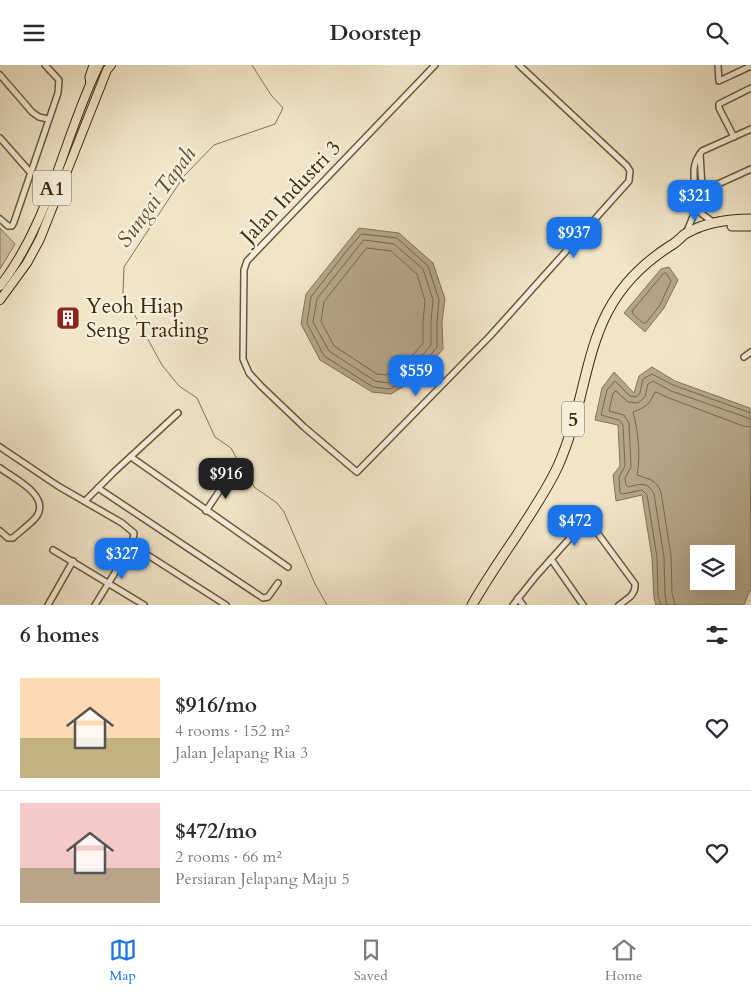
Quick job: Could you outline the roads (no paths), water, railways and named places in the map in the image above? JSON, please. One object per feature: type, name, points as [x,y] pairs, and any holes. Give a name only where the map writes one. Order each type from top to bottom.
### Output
[{"type":"highway","name":"5","points":[[472,605],[551,481],[564,451],[591,351],[602,320],[612,302],[642,266],[693,230],[716,222],[751,219]]},
{"type":"highway","name":"5","points":[[680,239],[722,226],[751,226]]},
{"type":"main road","name":"A1","points":[[0,286],[18,261],[34,233],[98,65]]},
{"type":"main road","name":"A1","points":[[0,300],[27,263],[40,239],[108,67]]},
{"type":"main road","points":[[90,84],[100,72],[108,67]]},
{"type":"street","points":[[0,219],[4,224],[12,226],[58,93],[59,81],[45,65]]},
{"type":"street","points":[[90,84],[93,65]]},
{"type":"street","name":"Jalan Industri 3","points":[[435,65],[247,261],[244,270],[243,359],[249,373],[297,420],[357,472],[490,336],[629,181],[630,171],[626,166],[519,65]]},
{"type":"street","points":[[718,65],[719,81],[751,66]]},
{"type":"street","points":[[0,75],[32,112],[39,117],[48,119]]},
{"type":"street","points":[[734,137],[719,108],[720,104],[751,88]]},
{"type":"street","points":[[680,239],[690,228],[692,221],[695,200],[694,162],[700,153],[751,129]]},
{"type":"street","points":[[0,138],[30,172]]},
{"type":"street","points":[[700,153],[702,187],[707,189],[751,169]]},
{"type":"street","points":[[695,200],[702,214],[711,221],[716,222]]},
{"type":"street","points":[[744,357],[751,352]]},
{"type":"street","points":[[86,501],[178,413]]},
{"type":"street","points":[[0,448],[58,486],[130,528],[134,533],[132,545],[95,605]]},
{"type":"street","points":[[131,457],[288,567]]},
{"type":"street","points":[[0,468],[34,492],[39,510],[36,517],[13,538],[8,538],[0,531]]},
{"type":"street","points":[[206,511],[228,479]]},
{"type":"street","points":[[98,488],[201,558],[265,598],[278,583]]},
{"type":"street","points":[[513,605],[551,559],[583,526],[588,525],[593,527],[635,584],[636,590],[633,595],[619,605]]},
{"type":"street","points":[[132,545],[226,605]]},
{"type":"street","points":[[53,550],[144,605]]},
{"type":"street","points":[[551,559],[583,605]]},
{"type":"street","points":[[48,605],[73,561]]},
{"type":"street","points":[[518,598],[523,605]]},
{"type":"water","points":[[359,228],[399,233],[433,263],[445,299],[442,322],[443,349],[420,376],[391,394],[372,392],[320,360],[301,324],[306,294]]},
{"type":"water","points":[[669,267],[678,280],[664,308],[645,332],[624,313],[661,269]]},
{"type":"water","points":[[652,367],[675,381],[750,408],[751,588],[744,605],[656,605],[652,558],[642,495],[616,501],[613,475],[620,466],[618,425],[595,420],[602,388],[614,372],[634,393],[639,376]]},
{"type":"waterway","name":"Sungai Tapah","points":[[252,65],[271,95],[283,108],[275,124],[214,145],[184,176],[124,267],[123,294],[162,365],[179,386],[197,398],[215,437],[231,448],[238,461],[248,473],[254,487],[277,503],[284,512],[315,584],[327,605]]},
{"type":"place","name":"Yeoh Hiap Seng Trading","points":[[68,318]]}]
